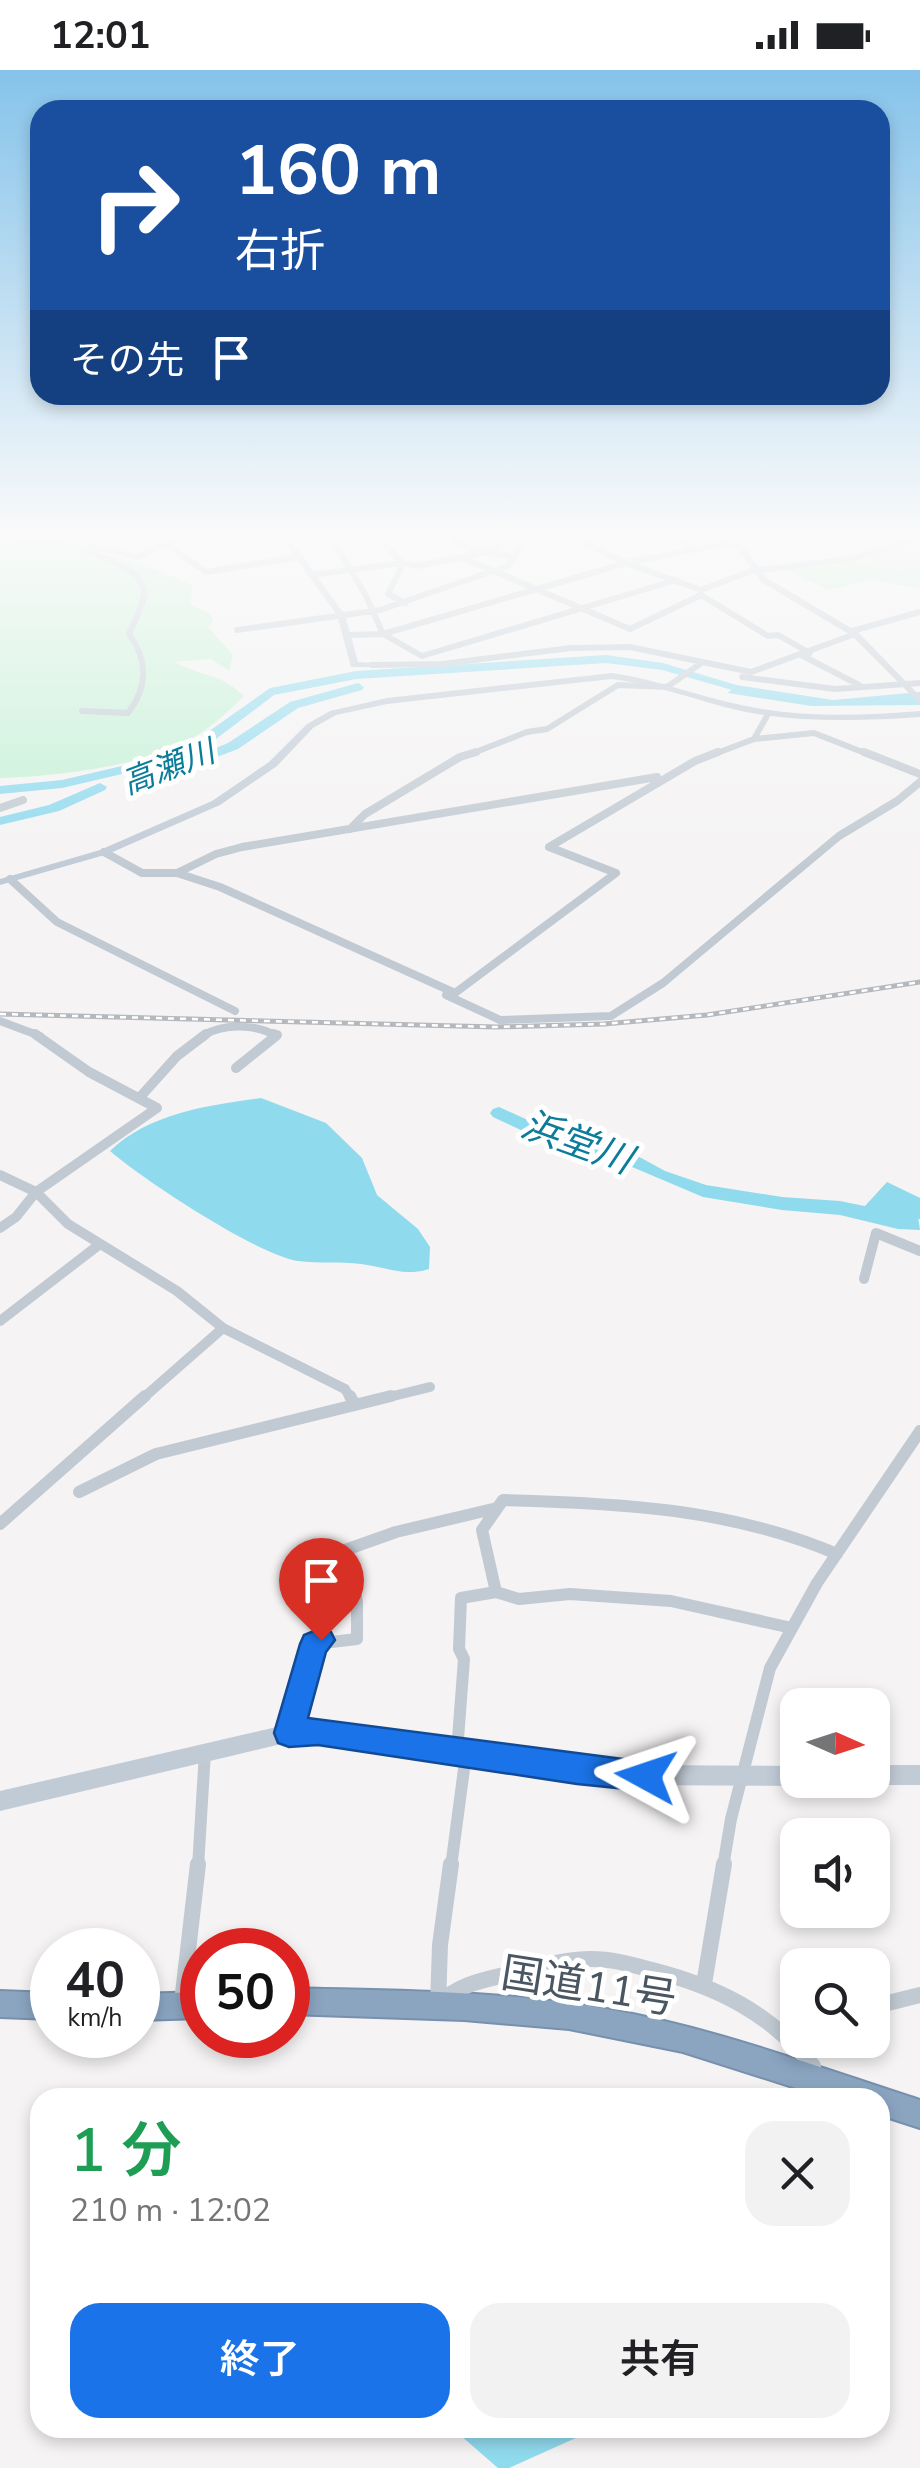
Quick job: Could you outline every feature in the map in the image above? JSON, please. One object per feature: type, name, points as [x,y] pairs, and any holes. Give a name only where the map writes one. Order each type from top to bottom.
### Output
[{"type":"highway","name":"国道11号","points":[[310,2002],[572,2016],[719,2050],[839,2088]]},
{"type":"highway","points":[[0,2004],[30,2005]]},
{"type":"highway","points":[[890,2104],[920,2114]]},
{"type":"main road","points":[[349,647],[354,665],[372,664]]},
{"type":"main road","points":[[868,647],[920,702]]},
{"type":"main road","points":[[5,880],[104,852],[216,804],[273,764],[322,718],[354,706],[598,676],[668,686],[768,714],[852,718],[920,714]]},
{"type":"main road","points":[[0,1801],[289,1733],[318,1731],[626,1776],[780,1776]]},
{"type":"main road","points":[[890,1775],[920,1775]]},
{"type":"street","points":[[82,711],[128,712],[134,706],[146,672],[138,647]]},
{"type":"street","points":[[405,647],[422,656],[452,647]]},
{"type":"street","points":[[372,664],[442,664],[571,648],[630,647],[768,682],[834,689],[920,683]]},
{"type":"street","points":[[795,647],[854,685],[880,687]]},
{"type":"street","points":[[741,672],[823,647]]},
{"type":"street","points":[[350,829],[365,814],[460,757],[501,746],[527,732],[547,729],[618,684],[668,686],[700,664],[768,682]]},
{"type":"street","points":[[754,740],[768,714]]},
{"type":"street","points":[[104,852],[142,873],[177,874],[220,888],[455,993],[616,873],[548,847],[668,775],[754,740],[814,733],[920,774]]},
{"type":"street","points":[[177,874],[216,854],[242,847],[668,775]]},
{"type":"street","points":[[441,993],[500,1020],[611,1016],[663,983],[839,836],[897,801],[920,782]]},
{"type":"street","points":[[0,808],[23,800]]},
{"type":"street","points":[[5,880],[57,922],[235,1011]]},
{"type":"street","points":[[0,1021],[62,1048],[100,1078],[157,1108],[36,1192],[16,1217],[0,1228]]},
{"type":"street","points":[[140,1096],[181,1054],[219,1027],[262,1029],[277,1035],[236,1068]]},
{"type":"street","points":[[0,1175],[36,1192],[68,1224],[176,1291],[224,1328],[344,1390],[356,1405]]},
{"type":"street","points":[[864,1278],[876,1233],[920,1251]]},
{"type":"street","points":[[0,1321],[100,1244]]},
{"type":"street","points":[[0,1524],[224,1328]]},
{"type":"street","points":[[79,1492],[156,1454],[430,1386]]},
{"type":"street","points":[[704,1984],[731,1818],[770,1668],[837,1554],[920,1430]]},
{"type":"street","points":[[496,1592],[482,1530],[504,1500],[631,1504],[767,1526],[837,1554]]},
{"type":"street","points":[[289,1733],[314,1644],[357,1639],[357,1603],[348,1549],[396,1532],[497,1508]]},
{"type":"street","points":[[438,2006],[440,1945],[456,1846],[462,1754],[461,1598],[496,1592],[519,1599],[570,1594],[671,1600],[792,1628]]},
{"type":"street","points":[[196,1928],[205,1752]]},
{"type":"street","points":[[438,2006],[451,1989],[552,1963],[594,1959],[704,1984],[740,1999],[780,2025]]},
{"type":"street","points":[[890,2002],[920,1995]]},
{"type":"street","points":[[808,2058],[813,2066],[809,2078]]},
{"type":"green space","points":[[0,647],[226,647],[233,655],[229,671],[211,659],[175,662],[218,678],[244,696],[200,734],[183,743],[140,759],[93,769],[0,778]]},
{"type":"water","points":[[736,685],[833,700],[920,692],[920,705],[811,706],[728,693]]},
{"type":"water","points":[[261,1098],[326,1123],[362,1158],[377,1195],[418,1229],[430,1247],[429,1269],[403,1272],[353,1263],[298,1261],[279,1255],[201,1215],[110,1151],[161,1119]]},
{"type":"water","points":[[887,1182],[920,1198],[920,1219],[894,1218],[864,1207]]},
{"type":"water","points":[[464,2438],[576,2438],[509,2468],[498,2468]]},
{"type":"waterway","points":[[0,790],[62,784],[164,760],[203,742],[270,692],[356,675],[606,659],[663,667],[757,693]]},
{"type":"waterway","name":"高瀬川","points":[[167,771],[233,746],[294,705],[358,687]]},
{"type":"waterway","name":"高瀬川","points":[[0,821],[54,808],[100,787]]},
{"type":"waterway","name":"浜堂川","points":[[499,1113],[546,1135],[625,1157],[656,1172]]},
{"type":"waterway","name":"浜堂川","points":[[667,1177],[703,1191],[755,1198]]},
{"type":"waterway","name":"浜堂川","points":[[762,1200],[840,1208],[918,1224]]},
{"type":"railway","points":[[0,1014],[496,1027],[604,1024],[707,1015],[920,982]]},
{"type":"route","points":[[321,1640],[314,1644],[297,1716],[289,1733],[345,1734],[577,1770],[646,1776]]}]
